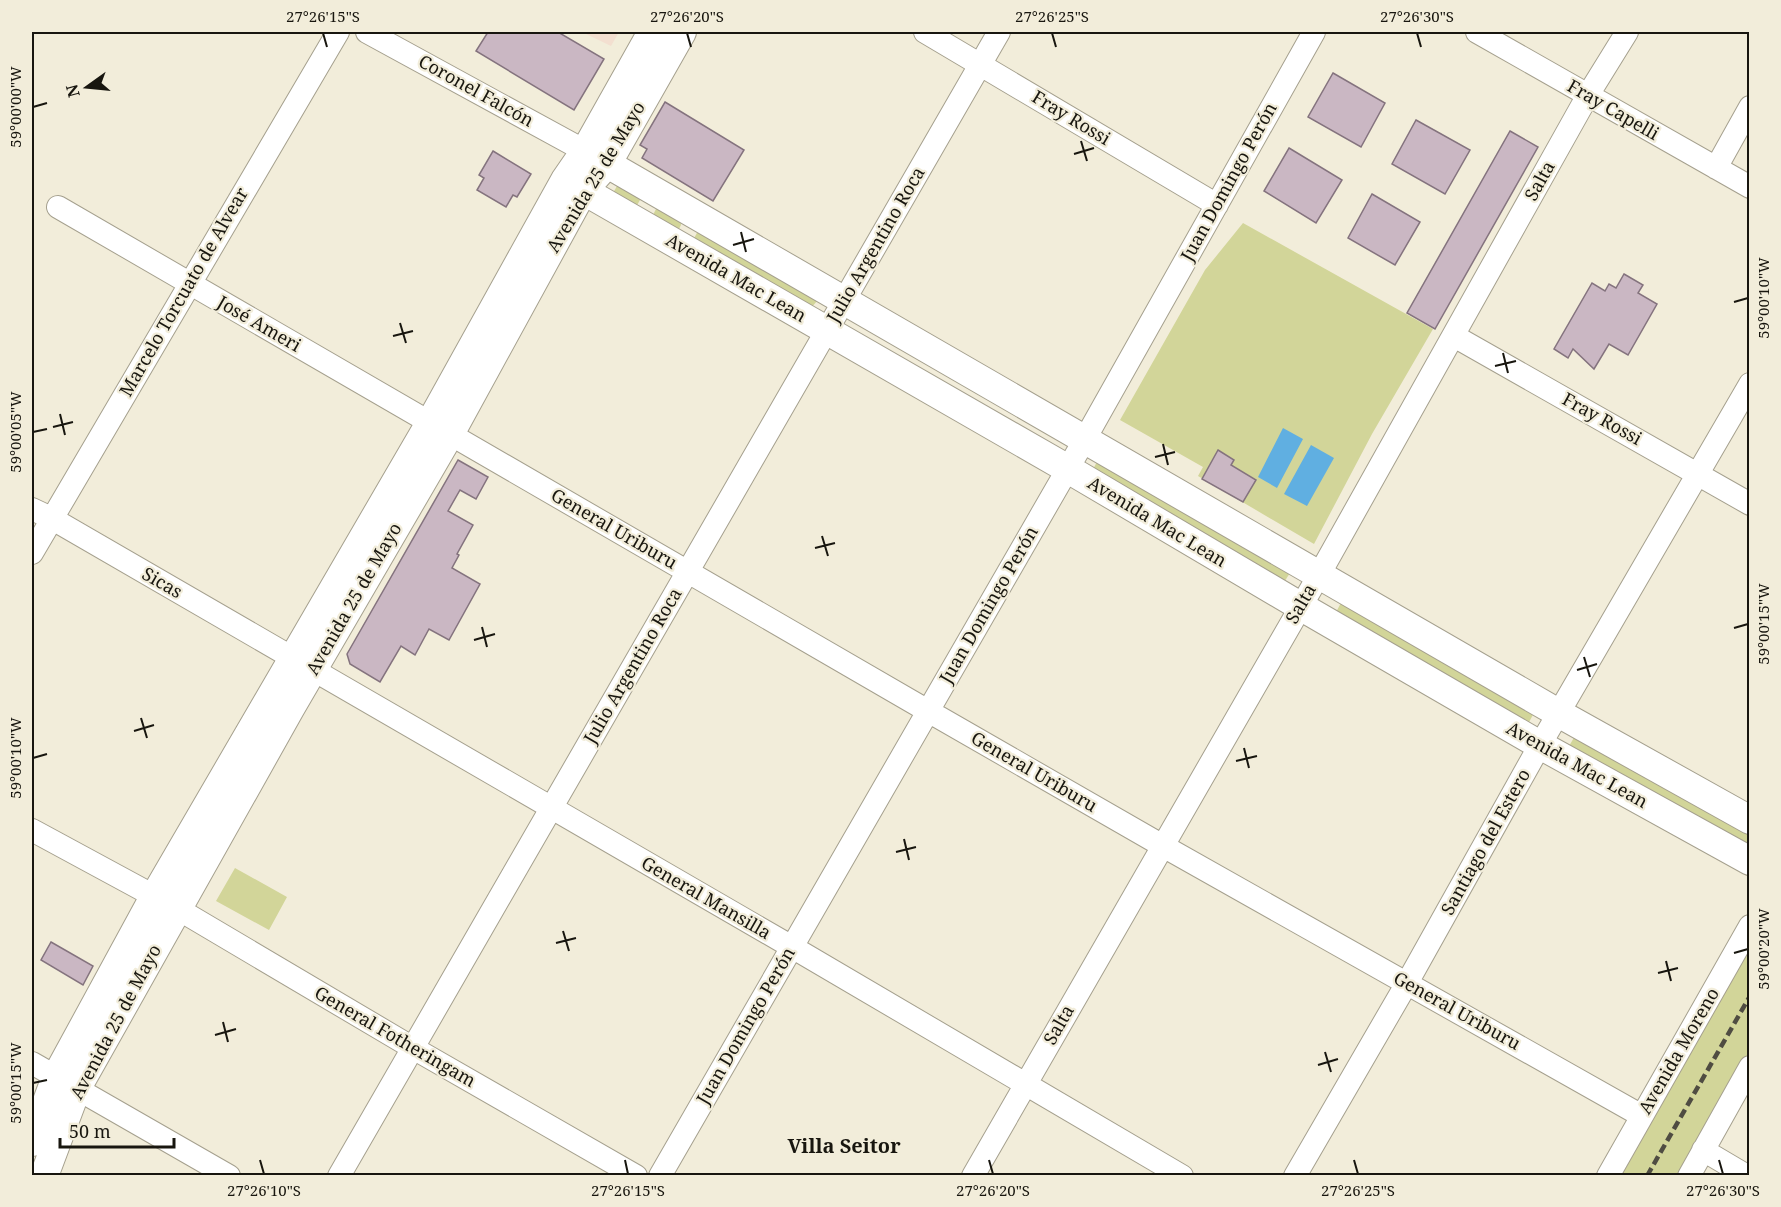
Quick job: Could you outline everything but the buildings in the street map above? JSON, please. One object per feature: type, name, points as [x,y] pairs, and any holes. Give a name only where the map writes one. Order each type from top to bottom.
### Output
[{"type":"main road","name":"Avenida 25 de Mayo","points":[[596,157],[652,32]]},
{"type":"main road","name":"Avenida 25 de Mayo","points":[[32,1142],[166,903],[440,428],[574,186],[682,32]]},
{"type":"main road","name":"Avenida Mac Lean","points":[[596,157],[1560,714],[1749,820]]},
{"type":"main road","name":"Avenida Mac Lean","points":[[574,186],[1068,469],[1540,745],[1749,861]]},
{"type":"main road","points":[[635,221],[652,190]]},
{"type":"main road","points":[[681,247],[697,216]]},
{"type":"main road","name":"Avenida 25 de Mayo","points":[[44,1176],[67,1083]]},
{"type":"street","name":"Marcelo Torcuato de Alvear","points":[[32,553],[41,513],[189,284],[338,32]]},
{"type":"street","name":"Coronel Falcón","points":[[367,32],[596,157]]},
{"type":"street","name":"Fray Rossi","points":[[925,32],[1217,205]]},
{"type":"street","name":"Julio Argentino Roca","points":[[339,1176],[999,32]]},
{"type":"street","name":"Juan Domingo Perón","points":[[660,1176],[1068,469],[1314,32]]},
{"type":"street","name":"Fray Capelli","points":[[1477,32],[1749,187]]},
{"type":"street","name":"Salta","points":[[973,1176],[1319,575],[1588,95],[1627,32]]},
{"type":"street","points":[[1716,168],[1749,107]]},
{"type":"street","name":"José Ameri","points":[[58,207],[440,428]]},
{"type":"street","name":"Fray Rossi","points":[[1454,336],[1749,504]]},
{"type":"street","name":"Santiago del Estero","points":[[1295,1176],[1749,384]]},
{"type":"street","name":"General Uriburu","points":[[440,428],[1163,846],[1642,1116]]},
{"type":"street","name":"Sicas","points":[[41,513],[303,665]]},
{"type":"street","name":"General Mansilla","points":[[303,665],[792,947],[1182,1176]]},
{"type":"street","name":"General Fotheringam","points":[[32,830],[166,903],[636,1176]]},
{"type":"street","name":"Avenida Moreno","points":[[1608,1176],[1749,926]]},
{"type":"street","points":[[32,1063],[229,1176]]},
{"type":"street","points":[[1689,1176],[1749,1067]]},
{"type":"street","points":[[1703,1150],[1747,1176]]},
{"type":"shaded area","points":[[582,32],[619,32],[611,46]]},
{"type":"green space","points":[[617,186],[638,190],[640,200],[636,207],[613,193]]},
{"type":"green space","points":[[663,206],[680,216],[681,225],[677,233],[652,217],[656,209]]},
{"type":"green space","points":[[1243,223],[1433,329],[1372,434],[1314,544],[1198,476],[1203,467],[1120,420],[1205,270]]},
{"type":"green space","points":[[698,231],[818,300],[810,309],[692,242]]},
{"type":"green space","points":[[1099,458],[1293,568],[1283,584],[1090,475]]},
{"type":"green space","points":[[1343,599],[1536,709],[1527,726],[1334,616]]},
{"type":"green space","points":[[1576,734],[1749,829],[1749,850],[1568,748]]},
{"type":"green space","points":[[235,868],[287,897],[269,930],[216,901]]},
{"type":"green space","points":[[1749,947],[1749,1054],[1679,1175],[1621,1176]]},
{"type":"water","points":[[1283,428],[1303,439],[1277,488],[1258,477]]},
{"type":"water","points":[[1311,445],[1334,458],[1307,506],[1284,494]]},
{"type":"railway","points":[[1647,1176],[1750,996]]},
{"type":"district","name":"Villa Seitor","points":[[844,1146]]}]
